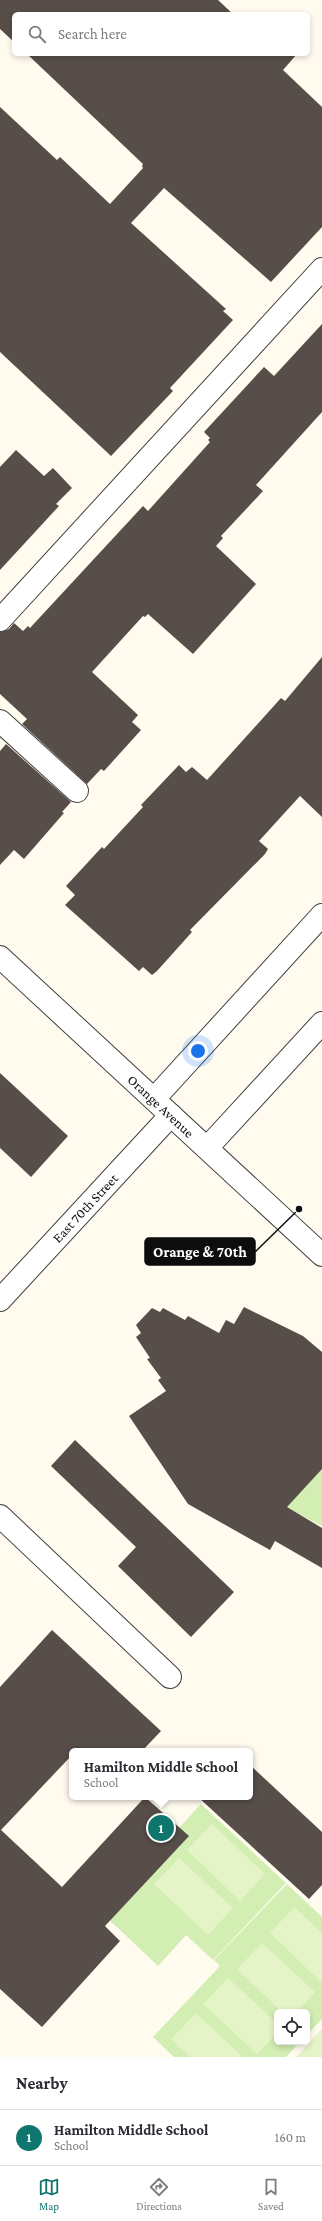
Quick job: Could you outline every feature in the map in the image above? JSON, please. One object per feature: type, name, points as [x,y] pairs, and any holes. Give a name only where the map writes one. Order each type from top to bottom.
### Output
[{"type":"street","points":[[0,620],[322,269]]},
{"type":"street","points":[[0,721],[77,791]]},
{"type":"street","points":[[154,1099],[322,915]]},
{"type":"street","name":"Orange Avenue","points":[[0,957],[322,1254]]},
{"type":"street","points":[[207,1148],[322,1023]]},
{"type":"street","name":"East 70th Street","points":[[0,1300],[171,1115]]},
{"type":"street","points":[[0,1516],[170,1677]]},
{"type":"green space","points":[[322,1457],[322,1526],[280,1504]]},
{"type":"green space","points":[[201,1804],[286,1883],[213,1960],[186,1935],[158,1966],[101,1912]]},
{"type":"green space","points":[[212,1824],[265,1874],[240,1901],[187,1850]]},
{"type":"green space","points":[[179,1858],[233,1908],[208,1935],[154,1884]]},
{"type":"green space","points":[[287,1884],[322,1917],[322,2019],[310,2032],[310,2009],[274,2009],[274,2045],[297,2045],[286,2057],[174,2057],[153,2037],[220,1966],[214,1960]]},
{"type":"green space","points":[[294,1907],[322,1933],[322,1983],[270,1933]]},
{"type":"green space","points":[[262,1943],[315,1992],[300,2009],[279,2009],[237,1969]]},
{"type":"green space","points":[[228,1978],[274,2020],[274,2036],[257,2054],[203,2004]]},
{"type":"green space","points":[[196,2013],[243,2057],[190,2057],[171,2039]]},
{"type":"green space","points":[[322,2029],[322,2057],[296,2057],[307,2045],[310,2045],[310,2042]]},
{"type":"building","points":[[0,0],[218,0],[231,12],[12,12],[12,40],[0,29]]},
{"type":"building","points":[[29,56],[295,56],[283,70],[322,107],[322,227],[271,282],[164,188],[131,223],[226,309],[223,311],[233,320],[170,388],[173,391],[111,456],[0,352],[0,107],[57,160],[60,157],[110,204],[143,168],[143,164]]},
{"type":"building","points":[[322,324],[322,412],[256,485],[263,491],[221,536],[223,538],[216,546],[256,584],[193,654],[148,614],[145,617],[143,616],[92,672],[138,715],[132,722],[141,730],[104,771],[101,769],[87,784],[22,724],[27,719],[0,694],[0,632],[9,629],[14,623],[23,631],[28,626],[30,628],[143,506],[148,511],[210,442],[208,440],[210,438],[204,432],[264,367],[274,376]]},
{"type":"building","points":[[16,450],[44,476],[53,468],[72,488],[56,504],[59,506],[0,570],[0,467]]},
{"type":"building","points":[[322,657],[322,817],[300,796],[259,841],[268,849],[265,854],[190,930],[192,932],[157,971],[152,975],[143,967],[139,971],[65,905],[75,895],[66,886],[102,847],[104,849],[143,807],[141,805],[179,765],[186,772],[192,767],[207,780],[281,698],[285,701]]},
{"type":"building","points":[[6,744],[71,802],[62,812],[64,813],[24,859],[14,850],[0,865],[0,751]]},
{"type":"building","points":[[0,1073],[68,1136],[31,1177],[0,1148]]},
{"type":"building","points":[[244,1307],[303,1336],[322,1352],[322,1469],[287,1507],[322,1528],[322,1568],[275,1541],[270,1550],[188,1504],[129,1416],[166,1391],[158,1380],[161,1378],[147,1359],[150,1358],[136,1337],[141,1333],[136,1325],[152,1308],[160,1312],[163,1308],[185,1320],[188,1316],[219,1333],[226,1320],[234,1324]]},
{"type":"building","points":[[75,1440],[234,1592],[191,1637],[118,1566],[136,1547],[51,1466]]},
{"type":"building","points":[[52,1630],[161,1731],[145,1748],[69,1748],[69,1758],[1,1830],[62,1887],[142,1800],[148,1800],[189,1836],[105,1926],[120,1941],[42,2027],[0,1989],[0,1687]]},
{"type":"building","points":[[253,1768],[322,1832],[322,1885],[309,1899],[201,1800],[253,1800]]},
{"type":"place","name":"Orange & 70th","points":[[299,1209]]},
{"type":"place","name":"Hamilton Middle School","points":[[161,1828]]}]
